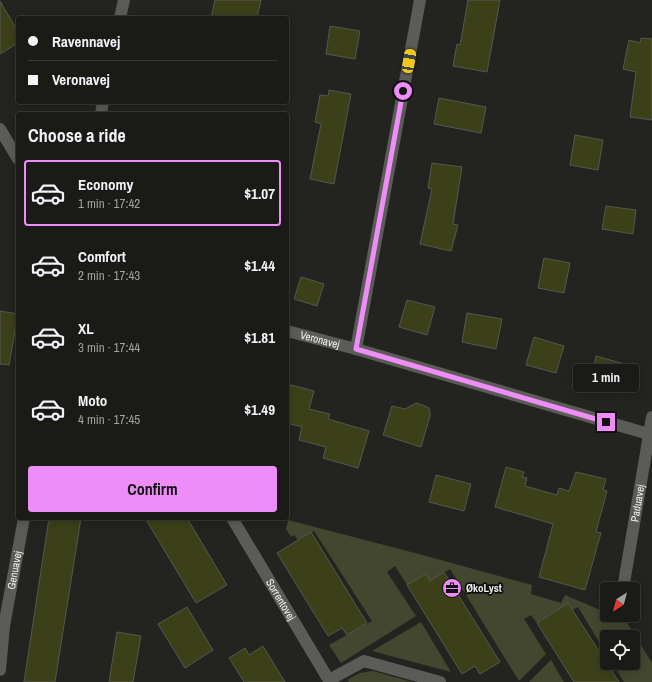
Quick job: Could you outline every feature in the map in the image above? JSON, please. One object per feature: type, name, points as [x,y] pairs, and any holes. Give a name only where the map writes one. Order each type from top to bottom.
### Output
[{"type":"street","points":[[120,16],[124,0]]},
{"type":"street","points":[[356,349],[420,0]]},
{"type":"street","points":[[0,129],[16,156]]},
{"type":"street","name":"Veronavej","points":[[289,332],[356,349],[650,435]]},
{"type":"street","name":"Paduavej","points":[[624,582],[652,417]]},
{"type":"street","name":"Genuavej","points":[[0,670],[4,626],[24,520]]},
{"type":"street","name":"Sorrentovej","points":[[233,520],[330,681]]},
{"type":"street","points":[[330,681],[364,660],[440,682]]},
{"type":"green space","points":[[288,520],[532,585],[531,594],[561,603],[565,595],[600,610],[600,622],[627,622],[632,630],[600,630],[600,643],[578,607],[560,617],[555,611],[537,623],[531,615],[524,619],[546,654],[519,681],[450,569],[430,581],[426,574],[407,585],[395,566],[387,572],[416,616],[341,663],[329,645],[372,621],[314,531],[298,540],[294,535],[291,537],[286,529]]},
{"type":"green space","points":[[421,622],[451,672],[372,651]]},
{"type":"green space","points":[[640,644],[652,663],[652,682],[624,682],[616,670],[640,670]]},
{"type":"green space","points":[[551,660],[564,682],[529,682]]},
{"type":"green space","points":[[373,671],[412,682],[349,682],[347,680],[360,673]]},
{"type":"building","points":[[215,0],[261,0],[257,16],[211,16]]},
{"type":"building","points":[[468,0],[500,0],[487,72],[453,66],[457,44],[460,45]]},
{"type":"building","points":[[0,1],[16,29],[16,44],[0,54]]},
{"type":"building","points":[[330,26],[360,31],[355,59],[326,54]]},
{"type":"building","points":[[641,38],[652,39],[652,120],[630,117],[636,72],[623,69],[629,40],[640,43]]},
{"type":"building","points":[[329,90],[351,94],[334,184],[310,179],[321,124],[315,122],[320,95],[328,96]]},
{"type":"building","points":[[439,98],[486,107],[481,133],[434,124]]},
{"type":"building","points":[[575,135],[603,140],[598,170],[570,165]]},
{"type":"building","points":[[432,163],[462,167],[453,224],[458,225],[451,251],[420,244],[432,189],[428,188]]},
{"type":"building","points":[[606,206],[636,210],[633,234],[602,229]]},
{"type":"building","points":[[544,258],[570,263],[564,293],[538,288]]},
{"type":"building","points":[[301,277],[324,284],[317,306],[294,299]]},
{"type":"building","points":[[407,300],[435,307],[427,335],[399,327]]},
{"type":"building","points":[[0,311],[16,314],[16,325],[9,365],[0,364]]},
{"type":"building","points":[[467,313],[502,319],[496,349],[462,342]]},
{"type":"building","points":[[534,337],[564,346],[556,373],[526,365]]},
{"type":"building","points":[[596,356],[628,365],[620,393],[589,384]]},
{"type":"building","points":[[289,385],[314,391],[309,409],[330,414],[328,419],[369,431],[358,468],[323,458],[326,447],[299,440],[302,427],[289,424]]},
{"type":"building","points":[[416,403],[429,408],[430,412],[421,447],[383,435],[392,406],[405,409]]},
{"type":"building","points":[[506,467],[524,472],[522,477],[527,478],[525,486],[557,495],[559,488],[569,491],[576,472],[606,479],[603,490],[607,491],[596,532],[601,533],[585,590],[539,577],[553,524],[495,507]]},
{"type":"building","points":[[436,475],[471,484],[464,511],[429,502]]},
{"type":"building","points":[[49,520],[81,520],[55,682],[24,682]]},
{"type":"building","points":[[146,520],[188,520],[227,585],[196,603]]},
{"type":"building","points":[[311,532],[367,623],[347,635],[342,628],[328,636],[277,553]]},
{"type":"building","points":[[444,572],[500,662],[480,674],[475,666],[462,674],[407,585],[426,574],[430,581]]},
{"type":"building","points":[[568,603],[600,653],[600,670],[611,670],[619,682],[574,682],[537,623]]},
{"type":"building","points":[[187,607],[213,650],[185,668],[158,624]]},
{"type":"building","points":[[117,632],[141,636],[133,682],[109,682]]},
{"type":"building","points":[[263,646],[285,682],[244,682],[229,658],[245,648],[249,655]]},
{"type":"place","name":"ØkoLyst","points":[[452,588]]},
{"type":"route","points":[[403,91],[356,349],[606,422]]}]
